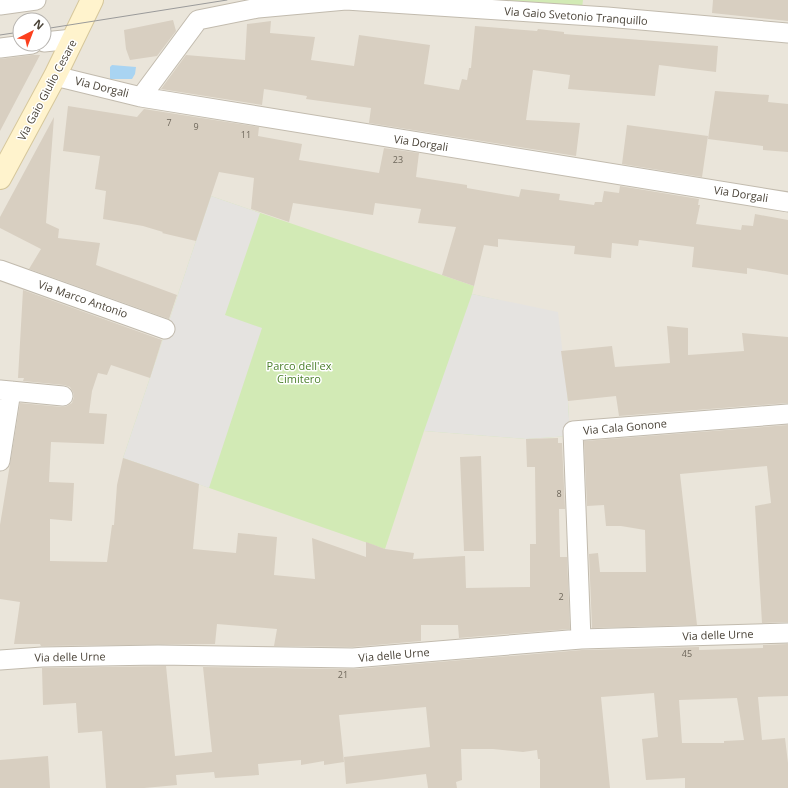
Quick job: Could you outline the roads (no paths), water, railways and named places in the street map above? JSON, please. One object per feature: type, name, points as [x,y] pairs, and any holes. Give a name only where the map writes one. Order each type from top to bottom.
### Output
[{"type":"street","points":[[0,5],[36,0]]},
{"type":"street","name":"Via Gaio Giulio Cesare","points":[[0,178],[55,76],[92,0]]},
{"type":"street","name":"Via Gaio Svetonio Tranquillo","points":[[141,97],[198,20],[258,8],[346,0],[607,17],[788,33]]},
{"type":"street","points":[[52,41],[73,39]]},
{"type":"street","points":[[0,48],[12,46]]},
{"type":"street","name":"Via Dorgali","points":[[55,76],[141,97],[788,202]]},
{"type":"street","name":"Via Marco Antonio","points":[[0,270],[165,329]]},
{"type":"street","points":[[0,461],[5,391],[64,396]]},
{"type":"street","name":"Via Cala Gonone","points":[[581,640],[574,431],[788,414]]},
{"type":"street","name":"Via delle Urne","points":[[0,660],[42,656],[158,655],[353,658],[581,640],[788,633]]},
{"type":"water","points":[[112,65],[136,67],[135,74],[132,79],[110,79],[110,67]]},
{"type":"tram line","points":[[52,28],[227,0]]},
{"type":"tram line","points":[[0,35],[12,33]]},
{"type":"park label","name":"Parco dell'ex Cimitero","points":[[299,372]]}]
